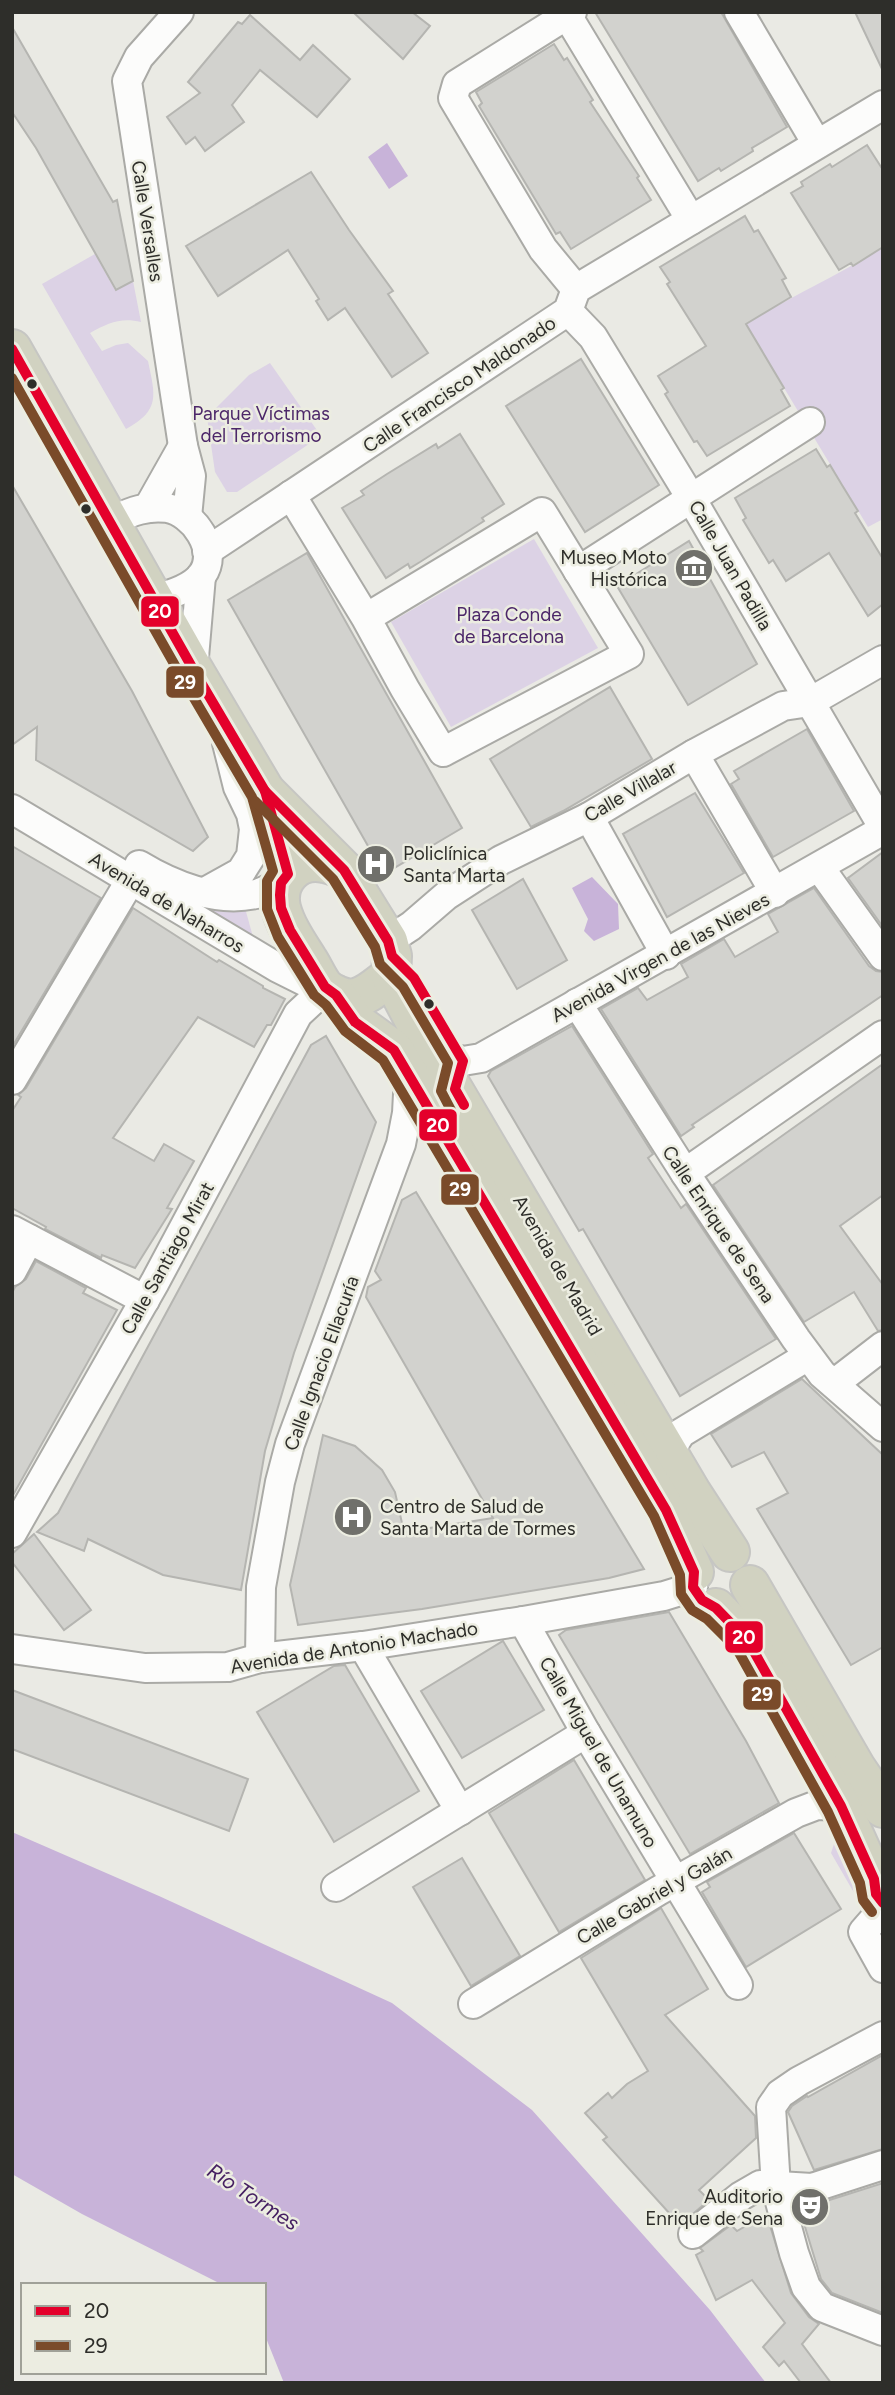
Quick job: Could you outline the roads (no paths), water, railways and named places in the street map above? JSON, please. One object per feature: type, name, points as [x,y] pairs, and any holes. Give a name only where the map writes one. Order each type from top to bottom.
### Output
[{"type":"highway","points":[[16,363],[265,791],[344,870]]},
{"type":"highway","points":[[265,791],[285,878],[310,862],[323,862],[344,870]]},
{"type":"highway","name":"Avenida de Madrid","points":[[344,870],[389,958],[420,1064],[666,1510],[701,1589],[748,1641],[841,1806],[881,1888]]},
{"type":"highway","name":"Avenida de Madrid","points":[[285,878],[281,908],[290,930],[329,990],[355,1022],[394,1050],[420,1064],[478,1128],[668,1453],[730,1552]]},
{"type":"highway","points":[[329,990],[353,999],[365,994],[389,958]]},
{"type":"highway","points":[[714,1551],[730,1552],[739,1556],[750,1574],[750,1585],[743,1598],[731,1607],[701,1589],[701,1559],[714,1551]]},
{"type":"highway","points":[[750,1585],[856,1768],[883,1808]]},
{"type":"street","name":"Calle Versalles","points":[[179,12],[139,57],[127,81],[183,446],[191,476],[187,517]]},
{"type":"street","points":[[739,12],[817,144]]},
{"type":"street","points":[[569,14],[691,220]]},
{"type":"street","name":"Calle Juan Padilla","points":[[569,14],[457,85],[453,98],[691,498],[883,829]]},
{"type":"street","name":"Calle Francisco Maldonado","points":[[154,599],[169,596],[204,563],[291,495],[572,300],[691,220],[883,105]]},
{"type":"street","points":[[578,571],[810,422]]},
{"type":"street","points":[[148,508],[183,446]]},
{"type":"street","points":[[291,495],[443,752],[629,654],[542,512],[366,618]]},
{"type":"street","points":[[110,522],[148,508],[170,508],[196,525],[204,563],[193,669]]},
{"type":"street","name":"Calle Villalar","points":[[389,958],[411,926],[447,895],[501,860],[589,817],[694,754],[783,706],[810,702],[883,660]]},
{"type":"street","name":"Avenida de Naharros","points":[[205,892],[241,872],[251,856],[254,829],[251,814],[238,787],[218,710]]},
{"type":"street","points":[[694,754],[775,893]]},
{"type":"street","name":"Avenida de Naharros","points":[[12,788],[278,968],[329,990]]},
{"type":"street","name":"Avenida de Naharros","points":[[12,809],[138,875],[220,896],[256,894],[285,878]]},
{"type":"street","points":[[589,817],[666,955]]},
{"type":"street","name":"Avenida Virgen de las Nieves","points":[[420,1064],[481,1058],[820,868],[883,829]]},
{"type":"street","points":[[820,868],[883,956]]},
{"type":"street","points":[[15,1067],[138,875]]},
{"type":"street","name":"Calle Santiago Mirat","points":[[12,1533],[145,1300],[298,1014],[329,990]]},
{"type":"street","name":"Calle Enrique de Sena","points":[[577,1003],[685,1173],[808,1356],[822,1374],[883,1427]]},
{"type":"street","points":[[685,1173],[883,1035]]},
{"type":"street","name":"Calle Ignacio Ellacuría","points":[[260,1658],[261,1587],[287,1457],[318,1365],[401,1144],[420,1064]]},
{"type":"street","points":[[12,1271],[21,1235],[145,1300]]},
{"type":"street","points":[[835,1383],[883,1346]]},
{"type":"street","points":[[668,1453],[681,1433],[808,1356]]},
{"type":"street","name":"Avenida de Antonio Machado","points":[[12,1649],[145,1668],[228,1667],[260,1658],[363,1646],[523,1621],[701,1589]]},
{"type":"street","name":"Calle Miguel de Unamuno","points":[[523,1621],[586,1733],[738,1985]]},
{"type":"street","points":[[363,1646],[460,1811]]},
{"type":"street","points":[[336,1888],[586,1733]]},
{"type":"street","name":"Calle Gabriel y Galán","points":[[473,2004],[675,1882],[796,1813],[817,1805],[841,1806]]},
{"type":"street","points":[[881,1888],[863,1932],[883,1968]]},
{"type":"street","points":[[883,2036],[799,2081],[780,2094],[771,2107],[776,2187],[806,2287],[822,2307],[883,2332]]},
{"type":"street","points":[[693,2234],[741,2196],[760,2185],[812,2188],[883,2165]]},
{"type":"water","points":[[387,143],[408,176],[389,189],[368,157]]},
{"type":"water","points":[[592,877],[618,904],[619,929],[594,941],[584,931],[588,919],[572,888]]},
{"type":"water","name":"Río Tormes","points":[[12,1832],[392,2003],[532,2110],[710,2310],[766,2383],[284,2383],[266,2338],[266,2283],[219,2283],[82,2214],[12,2174]]},
{"type":"place","name":"Museo Moto Histórica","points":[[694,568]]},
{"type":"place","name":"Policlínica Santa Marta","points":[[376,864]]},
{"type":"place","name":"Centro de Salud de Santa Marta de Tormes","points":[[353,1517]]},
{"type":"place","name":"Auditorio Enrique de Sena","points":[[810,2207]]},
{"type":"park label","name":"Parque Víctimas del Terrorismo","points":[[261,424]]},
{"type":"park label","name":"Plaza Conde de Barcelona","points":[[509,625]]}]
